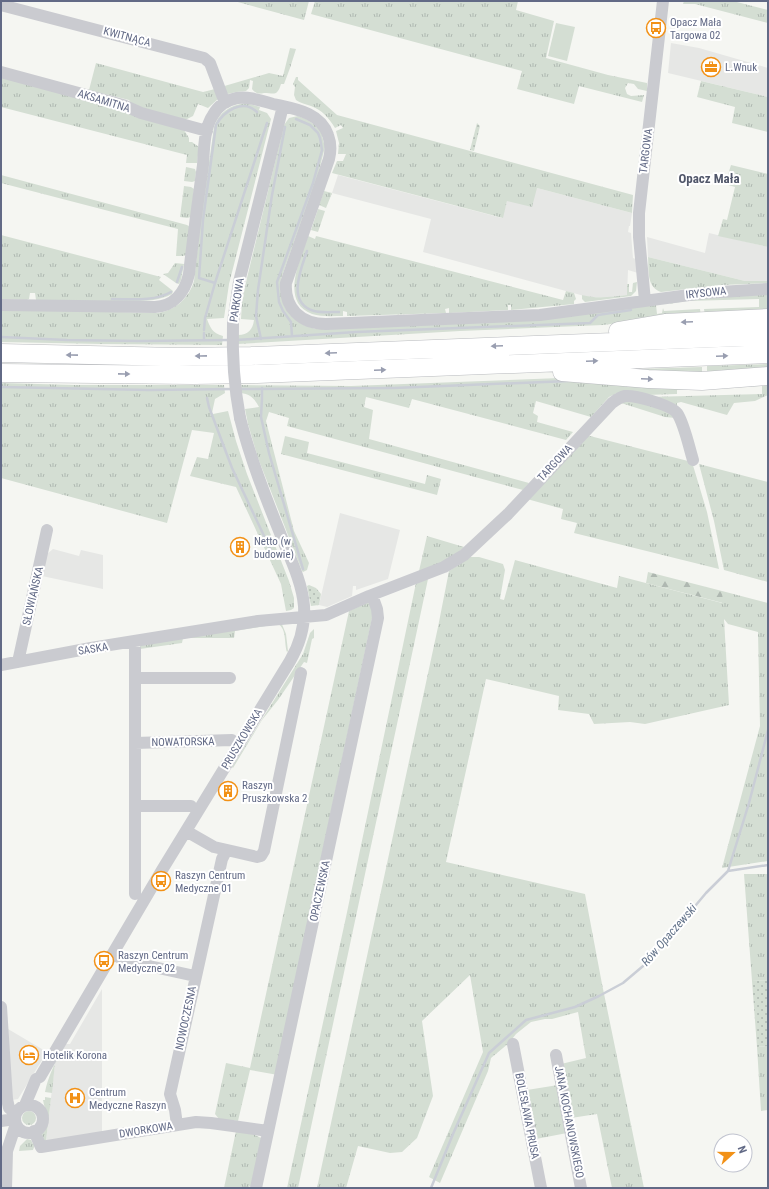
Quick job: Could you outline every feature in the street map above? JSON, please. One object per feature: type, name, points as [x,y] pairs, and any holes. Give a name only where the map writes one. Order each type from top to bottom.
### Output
[{"type":"highway","points":[[536,344],[665,324],[768,318]]},
{"type":"highway","points":[[1,353],[176,357],[251,356],[768,336]]},
{"type":"highway","points":[[1,372],[185,375],[257,374],[768,354]]},
{"type":"highway","points":[[497,365],[648,379],[702,381],[768,376]]},
{"type":"street","name":"TARGOWA","points":[[645,301],[639,237],[639,213],[663,1]]},
{"type":"street","name":"KWITNĄCA","points":[[1,5],[204,58],[210,64],[225,103]]},
{"type":"street","name":"AKSAMITNA","points":[[1,72],[123,105],[141,113],[207,131]]},
{"type":"street","name":"IRYSOWA","points":[[225,103],[233,99],[246,98],[283,106],[317,118],[327,131],[330,145],[329,159],[286,283],[286,292],[289,304],[297,314],[304,319],[320,324],[510,317],[540,315],[719,291],[768,289]]},
{"type":"street","points":[[1,305],[155,307],[175,300],[185,287],[189,274],[207,131],[213,114],[225,103]]},
{"type":"street","name":"PARKOWA","points":[[265,494],[246,442],[240,418],[233,367],[234,322],[239,282],[283,106]]},
{"type":"street","name":"TARGOWA","points":[[372,595],[444,567],[464,555],[515,507],[614,402],[623,397],[633,396],[669,407],[674,410],[679,418],[693,460]]},
{"type":"street","name":"PRUSZKOWSKA","points":[[6,1188],[8,1160],[7,1151],[18,1115],[36,1079],[40,1077],[294,653],[302,633],[304,603],[300,587],[265,494]]},
{"type":"street","name":"SŁOWIAŃSKA","points":[[18,662],[47,530]]},
{"type":"street","points":[[304,618],[326,615],[372,595]]},
{"type":"street","name":"OPACZEWSKA","points":[[256,1188],[378,618],[377,609],[372,595]]},
{"type":"street","name":"SASKA","points":[[1,665],[258,621],[304,618]]},
{"type":"street","name":"NOWATORSKA","points":[[135,642],[135,894]]},
{"type":"street","points":[[186,831],[211,846],[226,851],[257,857],[261,856],[301,673]]},
{"type":"street","points":[[135,678],[230,678]]},
{"type":"street","name":"NOWATORSKA","points":[[135,742],[232,740]]},
{"type":"street","points":[[135,806],[191,806]]},
{"type":"street","name":"NOWOCZESNA","points":[[177,1125],[175,1110],[170,1094],[195,976],[222,859],[226,851]]},
{"type":"street","points":[[113,954],[126,961],[195,976]]},
{"type":"street","points":[[1,1015],[7,1099],[9,1108],[18,1115],[21,1130],[31,1132],[39,1127],[42,1121],[42,1114],[33,1106],[18,1115],[1,1121]]},
{"type":"street","name":"BOLESŁAWA PRUSA","points":[[514,1044],[541,1188]]},
{"type":"street","name":"JANA KOCHANOWSKIEGO","points":[[556,1056],[581,1188]]},
{"type":"street","name":"PRUSZKOWSKA","points":[[38,1109],[37,1102],[41,1084],[40,1077]]},
{"type":"street","name":"DWORKOWA","points":[[31,1132],[42,1147],[202,1122],[268,1131]]},
{"type":"street","name":"PRUSZKOWSKA","points":[[8,1160],[18,1142],[31,1132]]},
{"type":"shaded area","points":[[671,43],[699,48],[768,68],[768,97],[668,73]]},
{"type":"shaded area","points":[[338,175],[502,218],[507,201],[537,188],[632,213],[628,232],[631,233],[633,258],[636,259],[638,273],[628,270],[627,295],[588,297],[423,252],[431,219],[332,193]]},
{"type":"shaded area","points":[[709,233],[768,247],[768,281],[745,281],[648,257],[647,237],[705,253]]},
{"type":"shaded area","points":[[340,513],[400,530],[388,579],[356,590],[356,586],[353,586],[352,596],[327,607],[319,605]]},
{"type":"shaded area","points":[[53,549],[79,556],[81,550],[103,555],[103,589],[42,576],[47,554]]},
{"type":"shaded area","points":[[102,989],[102,1132],[46,1141],[55,1063],[66,1044],[70,1044]]},
{"type":"shaded area","points":[[8,1029],[47,1052],[18,1099],[12,1100]]},
{"type":"green space","points":[[234,1],[309,1],[304,20]]},
{"type":"green space","points":[[315,1],[518,1],[516,10],[554,21],[546,58],[608,75],[647,83],[647,91],[638,89],[634,84],[628,83],[625,88],[627,94],[631,96],[644,95],[642,102],[579,86],[574,104],[517,89],[522,71],[311,14]]},
{"type":"green space","points":[[684,1],[733,1],[768,10],[768,23],[695,4],[683,4]]},
{"type":"green space","points":[[556,23],[575,27],[567,61],[548,56]]},
{"type":"green space","points":[[290,48],[296,49],[284,84],[281,84],[276,93],[256,93],[252,89],[253,81],[250,80],[249,88],[246,91],[228,94],[221,87],[269,73],[283,76]]},
{"type":"green space","points":[[96,63],[203,92],[215,89],[218,99],[208,108],[198,104],[193,116],[185,120],[133,106],[129,100],[89,90]]},
{"type":"green space","points":[[1,77],[123,109],[184,130],[189,138],[189,142],[192,142],[199,147],[197,163],[186,163],[187,155],[1,107]]},
{"type":"green space","points":[[296,77],[298,77],[298,80],[337,115],[633,195],[632,213],[537,188],[532,207],[507,201],[503,218],[332,173],[337,161],[343,161],[346,154],[338,154],[339,143],[336,131],[343,128],[341,125],[335,128],[322,112],[296,100],[294,95],[295,87],[293,84]]},
{"type":"green space","points":[[701,81],[768,97],[768,132],[732,123],[735,107],[697,97]]},
{"type":"green space","points":[[246,103],[260,107],[259,110],[267,113],[271,119],[229,284],[224,318],[207,319],[210,327],[219,335],[223,336],[222,345],[1,342],[1,309],[157,313],[170,310],[180,303],[189,293],[194,281],[214,127],[219,117],[226,110],[235,105]]},
{"type":"green space","points":[[298,116],[315,125],[321,132],[325,147],[318,174],[281,279],[284,305],[293,317],[307,326],[316,329],[656,305],[657,314],[662,313],[663,308],[664,311],[700,309],[701,316],[656,318],[603,325],[460,331],[238,344],[238,335],[247,333],[251,329],[254,320],[241,319],[242,302],[284,125],[289,118]]},
{"type":"green space","points":[[477,123],[480,126],[474,151],[470,150]]},
{"type":"green space","points":[[731,165],[768,174],[768,247],[718,236],[723,219],[727,220],[735,187],[725,184]]},
{"type":"green space","points":[[186,167],[195,169],[195,181],[184,181]]},
{"type":"green space","points":[[1,175],[187,225],[190,227],[186,255],[176,256],[178,229],[1,183]]},
{"type":"green space","points":[[184,186],[194,189],[191,217],[187,218],[180,217]]},
{"type":"green space","points":[[324,191],[332,193],[326,208],[319,205]]},
{"type":"green space","points":[[318,209],[325,211],[318,232],[311,230]]},
{"type":"green space","points":[[1,235],[161,277],[159,280],[173,291],[172,294],[154,300],[142,301],[36,300],[35,293],[30,293],[29,299],[27,300],[1,299]]},
{"type":"green space","points":[[308,236],[315,239],[316,236],[563,300],[566,291],[574,293],[576,299],[574,304],[511,310],[511,305],[508,305],[508,310],[449,313],[449,308],[445,309],[446,313],[347,316],[347,312],[343,311],[343,316],[316,315],[302,308],[296,300],[294,290],[297,267]]},
{"type":"green space","points":[[648,257],[745,281],[767,281],[768,283],[722,285],[661,292],[656,290],[649,277]]},
{"type":"green space","points":[[175,263],[184,264],[179,284],[163,274],[168,273]]},
{"type":"green space","points":[[637,282],[636,291],[631,296],[585,302],[582,299],[582,295],[610,297],[627,295],[627,284],[629,284],[629,292],[632,292],[633,283]]},
{"type":"green space","points":[[768,293],[768,313],[705,316],[704,309],[759,307],[759,299],[687,301],[667,304],[693,298]]},
{"type":"green space","points":[[768,364],[768,370],[707,375],[707,366]]},
{"type":"green space","points":[[702,367],[702,375],[639,369]]},
{"type":"green space","points":[[560,378],[703,389],[677,390],[677,394],[645,395],[617,393],[609,397],[591,417],[536,401],[533,413],[538,416],[537,422],[573,432],[566,440],[412,399],[409,408],[366,397],[364,407],[373,410],[369,439],[529,483],[523,490],[287,426],[289,418],[269,412],[266,421],[294,531],[309,563],[307,570],[302,571],[258,458],[248,424],[245,409],[259,407],[252,397],[241,393],[240,385],[351,386]]},
{"type":"green space","points":[[768,381],[768,395],[755,401],[734,403],[727,415],[681,402],[677,403],[677,406],[649,397],[762,394],[762,386],[707,388]]},
{"type":"green space","points":[[1,383],[75,385],[224,385],[225,393],[215,399],[212,413],[228,411],[247,474],[289,581],[294,598],[294,608],[286,611],[281,584],[236,487],[190,476],[197,457],[208,459],[214,433],[192,430],[167,523],[1,478]]},
{"type":"green space","points":[[623,399],[667,409],[676,418],[665,417],[618,402]]},
{"type":"green space","points":[[586,435],[692,462],[707,512],[719,569],[574,533],[577,523],[561,519],[563,509],[527,499]]},
{"type":"green space","points":[[285,436],[309,442],[307,453],[425,484],[427,475],[441,479],[437,495],[281,454]]},
{"type":"green space","points":[[699,464],[768,482],[768,582],[724,570],[714,521]]},
{"type":"green space","points":[[427,536],[464,547],[450,560],[419,571]]},
{"type":"green space","points":[[470,557],[479,557],[503,564],[505,570],[500,599],[504,600],[515,560],[617,588],[619,576],[722,603],[722,591],[768,603],[768,861],[722,868],[760,726],[758,632],[728,624],[724,619],[729,705],[645,724],[630,722],[594,724],[589,714],[558,710],[559,696],[486,679],[446,862],[585,894],[644,1188],[612,1188],[597,1114],[571,1118],[561,1064],[586,1058],[578,1012],[552,1019],[531,1022],[491,1058],[488,1071],[440,1183],[429,1177],[483,1052],[470,975],[422,1021],[433,1096],[417,1138],[402,1152],[390,1153],[358,1146],[346,1188],[317,1188],[449,571]]},
{"type":"green space","points":[[648,572],[722,591],[723,603],[646,583]]},
{"type":"green space","points":[[428,579],[298,1188],[287,1188],[416,583]]},
{"type":"green space","points":[[309,585],[316,588],[321,594],[319,605],[311,606],[307,586]]},
{"type":"green space","points":[[369,602],[374,609],[301,953],[278,1075],[250,1070],[238,1121],[219,1119],[215,1114],[226,1063],[250,1068],[349,611]]},
{"type":"green space","points":[[281,622],[286,634],[287,652],[283,629],[278,624],[235,631],[234,638],[183,638],[182,643],[140,649],[140,643]]},
{"type":"green space","points":[[314,629],[314,638],[312,639],[307,663],[304,662],[278,700],[262,720],[233,768],[232,767],[303,654],[310,633]]},
{"type":"green space","points":[[744,874],[768,874],[768,980],[752,981]]},
{"type":"green space","points":[[768,980],[768,1046],[757,1047],[752,981]]},
{"type":"green space","points":[[768,1046],[768,1110],[761,1111],[757,1047]]},
{"type":"green space","points":[[55,1064],[52,1093],[45,1092],[46,1087]]},
{"type":"green space","points":[[558,1085],[567,1133],[536,1139],[527,1090]]},
{"type":"green space","points":[[45,1097],[51,1098],[46,1141],[44,1141],[41,1135],[47,1120],[43,1100],[45,1100]]},
{"type":"green space","points":[[29,1111],[34,1113],[36,1118],[34,1123],[29,1125],[24,1123],[22,1118],[24,1113]]},
{"type":"green space","points":[[236,1131],[253,1134],[261,1138],[254,1184],[247,1188],[224,1188]]},
{"type":"green space","points":[[27,1139],[31,1140],[33,1144],[35,1144],[33,1150],[19,1151],[20,1146]]},
{"type":"waterway","points":[[215,283],[199,278],[203,220],[216,125],[219,120],[229,111],[240,106],[252,108],[257,112]]},
{"type":"waterway","points":[[292,336],[291,322],[283,311],[279,302],[277,282],[313,183],[322,150],[318,133],[310,125],[296,119]]},
{"type":"waterway","points":[[204,330],[205,318],[215,283],[267,123]]},
{"type":"waterway","points":[[261,339],[256,316],[258,290],[272,195],[285,127]]},
{"type":"waterway","points":[[307,251],[299,276],[298,293],[300,301],[305,307],[314,311],[339,312]]},
{"type":"waterway","points":[[177,282],[182,267]]},
{"type":"waterway","points":[[112,299],[149,299],[171,292]]},
{"type":"waterway","points":[[236,340],[356,332],[590,323],[598,315],[631,310]]},
{"type":"waterway","points":[[204,333],[204,340]]},
{"type":"waterway","points":[[1,337],[140,341],[229,340]]},
{"type":"waterway","points":[[394,388],[569,381]]},
{"type":"waterway","points":[[1,387],[149,390],[233,389]]},
{"type":"waterway","points":[[262,388],[262,397]]},
{"type":"waterway","points":[[240,389],[393,388]]},
{"type":"waterway","points":[[207,398],[232,468],[274,557]]},
{"type":"waterway","points":[[262,398],[261,417],[269,453],[303,569]]},
{"type":"waterway","points":[[728,871],[749,803],[768,730]]},
{"type":"waterway","name":"Rów Opaczewski","points":[[431,1188],[489,1053],[526,1020],[575,1007],[623,983],[649,961],[706,893],[728,871],[768,865]]},
{"type":"place","name":"Opacz Mała Targowa 02","points":[[656,28]]},
{"type":"place","name":"L.Wnuk","points":[[711,67]]},
{"type":"place","name":"Netto (w budowie)","points":[[240,547]]},
{"type":"place","name":"Raszyn Pruszkowska 2","points":[[228,791]]},
{"type":"place","name":"Raszyn Centrum Medyczne 01","points":[[161,881]]},
{"type":"place","name":"Raszyn Centrum Medyczne 02","points":[[104,961]]},
{"type":"place","name":"Hotelik Korona","points":[[29,1055]]},
{"type":"place","name":"Centrum Medyczne Raszyn","points":[[75,1098]]},
{"type":"district","name":"Opacz Mała","points":[[709,178]]}]
